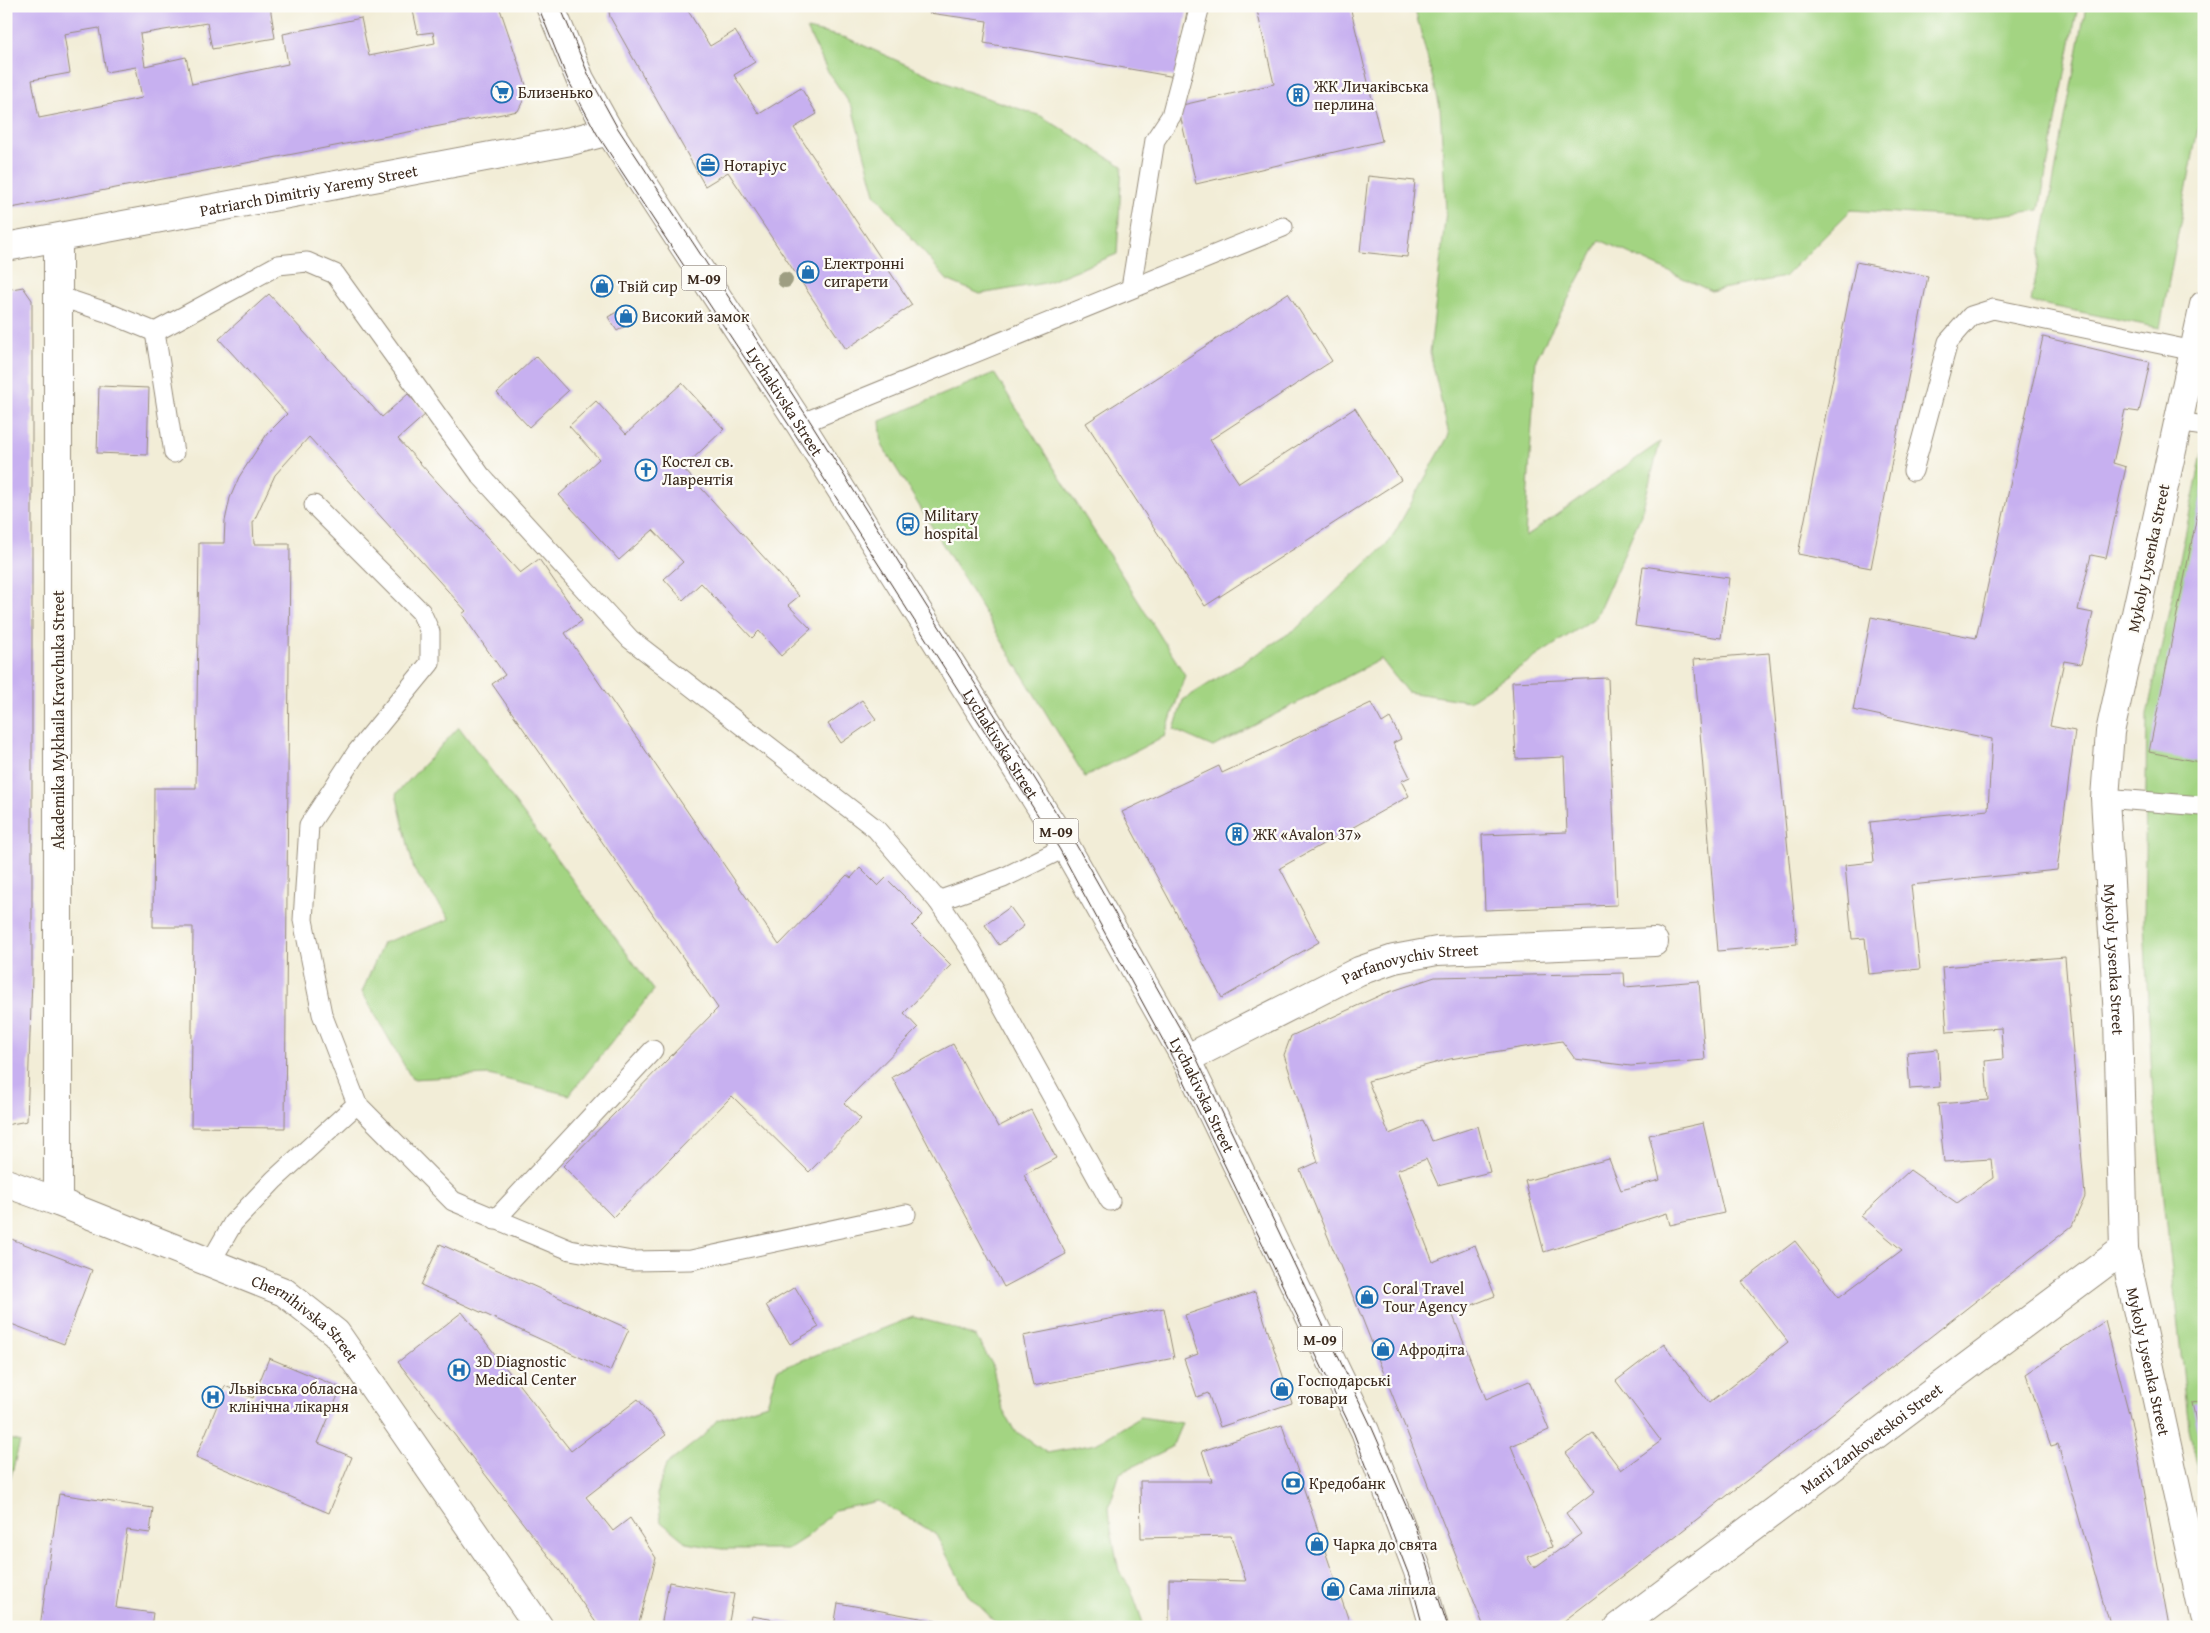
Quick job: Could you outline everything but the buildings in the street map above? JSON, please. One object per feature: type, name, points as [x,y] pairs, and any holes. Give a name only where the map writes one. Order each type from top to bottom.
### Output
[{"type":"street","name":"Lychakivska Street","points":[[550,6],[580,80],[609,130],[800,424],[1066,847],[1186,1059],[1365,1431],[1419,1574],[1434,1627]]},
{"type":"street","name":"Patriarch Dimitriy Yaremy Street","points":[[6,247],[572,141],[609,130]]},
{"type":"street","name":"Akademika Mykhaila Kravchuka Street","points":[[58,238],[58,1202]]},
{"type":"street","name":"Mykoly Lysenka Street","points":[[2204,305],[2194,351],[2191,424],[2110,732],[2104,798],[2118,1018],[2124,1249],[2204,1615]]},
{"type":"street","name":"Parfanovychiv Street","points":[[1186,1059],[1359,971],[1394,959],[1437,950],[1654,942]]},
{"type":"street","name":"Chernihivska Street","points":[[6,1184],[58,1202],[284,1292],[336,1333],[539,1627]]},
{"type":"street","name":"Marii Zankovetskoi Street","points":[[1619,1627],[2124,1249]]},
{"type":"lane","points":[[1131,288],[1155,140],[1171,116],[1200,6]]},
{"type":"lane","points":[[800,424],[1283,227]]},
{"type":"lane","points":[[155,332],[278,265],[307,262],[335,274],[481,476],[630,639],[876,829],[938,901],[971,950],[1110,1201]]},
{"type":"lane","points":[[58,296],[106,312],[155,332]]},
{"type":"lane","points":[[1913,472],[1948,342],[1971,316],[1993,309],[2194,351]]},
{"type":"lane","points":[[155,332],[174,453]]},
{"type":"lane","points":[[314,504],[421,612],[430,632],[430,663],[357,752],[309,825],[303,920],[322,1014],[357,1104],[453,1200],[495,1220],[570,1250],[632,1261],[691,1260],[906,1214]]},
{"type":"lane","points":[[2104,798],[2202,806]]},
{"type":"lane","points":[[938,901],[1003,878],[1066,847]]},
{"type":"lane","points":[[495,1220],[653,1050]]},
{"type":"lane","points":[[210,1263],[234,1223],[274,1180],[357,1104]]},
{"type":"green space","points":[[1414,6],[2078,6],[2039,210],[1976,218],[1851,210],[1784,277],[1711,291],[1600,240],[1536,359],[1525,537],[1660,442],[1641,515],[1596,617],[1469,701],[1407,692],[1381,659],[1213,747],[1174,730],[1183,700],[1296,629],[1390,541],[1449,435],[1430,353],[1446,211],[1440,107]]},
{"type":"green space","points":[[2086,6],[2204,6],[2204,97],[2160,328],[2031,302]]},
{"type":"green space","points":[[807,29],[847,38],[960,89],[1041,116],[1122,166],[1117,254],[1045,283],[980,294],[947,280],[875,194],[852,107],[827,70]]},
{"type":"green space","points":[[994,373],[1185,675],[1165,736],[1085,777],[882,445],[880,421]]},
{"type":"green space","points":[[2204,445],[2204,1496],[2189,1428],[2153,1097],[2144,923],[2147,715]]},
{"type":"green space","points":[[459,727],[654,990],[569,1095],[489,1075],[412,1079],[362,992],[383,943],[450,919],[414,870],[396,794]]},
{"type":"green space","points":[[913,1317],[948,1326],[976,1337],[992,1364],[1002,1409],[1014,1430],[1047,1453],[1096,1444],[1140,1417],[1182,1423],[1172,1447],[1120,1473],[1109,1507],[1111,1530],[1119,1571],[1131,1589],[1143,1623],[1123,1627],[1001,1627],[968,1595],[935,1533],[878,1501],[835,1510],[808,1536],[788,1549],[722,1549],[687,1543],[661,1522],[657,1494],[666,1465],[702,1437],[717,1420],[767,1404],[777,1370]]},
{"type":"green space","points":[[6,1438],[20,1442],[6,1495]]},
{"type":"tram line","points":[[538,6],[567,78],[597,134],[816,466],[1060,850],[1178,1068],[1354,1434],[1410,1578],[1423,1627]]},
{"type":"tram line","points":[[560,6],[589,76],[617,127],[810,421],[1074,841],[1195,1055],[1372,1428],[1414,1524],[1448,1627]]},
{"type":"place","name":"Близенько","points":[[502,92]]},
{"type":"place","name":"ЖК Личаківська перлина","points":[[1298,95]]},
{"type":"place","name":"Нотаріус","points":[[708,165]]},
{"type":"place","name":"Електронні сигарети","points":[[808,272]]},
{"type":"place","name":"Твій сир","points":[[602,286]]},
{"type":"place","name":"Високий замок","points":[[626,316]]},
{"type":"place","name":"Костел св. Лаврентія","points":[[646,470]]},
{"type":"place","name":"Military hospital","points":[[908,524]]},
{"type":"place","name":"ЖК «Avalon 37»","points":[[1237,834]]},
{"type":"place","name":"Coral Travel Tour Agency","points":[[1367,1297]]},
{"type":"place","name":"Афродіта","points":[[1383,1349]]},
{"type":"place","name":"3D Diagnostic Medical Center","points":[[459,1370]]},
{"type":"place","name":"Господарські товари","points":[[1282,1389]]},
{"type":"place","name":"Львівська обласна клінічна лікарня","points":[[213,1397]]},
{"type":"place","name":"Кредобанк","points":[[1293,1483]]},
{"type":"place","name":"Чарка до свята","points":[[1317,1544]]},
{"type":"place","name":"Сама ліпила","points":[[1333,1589]]}]
